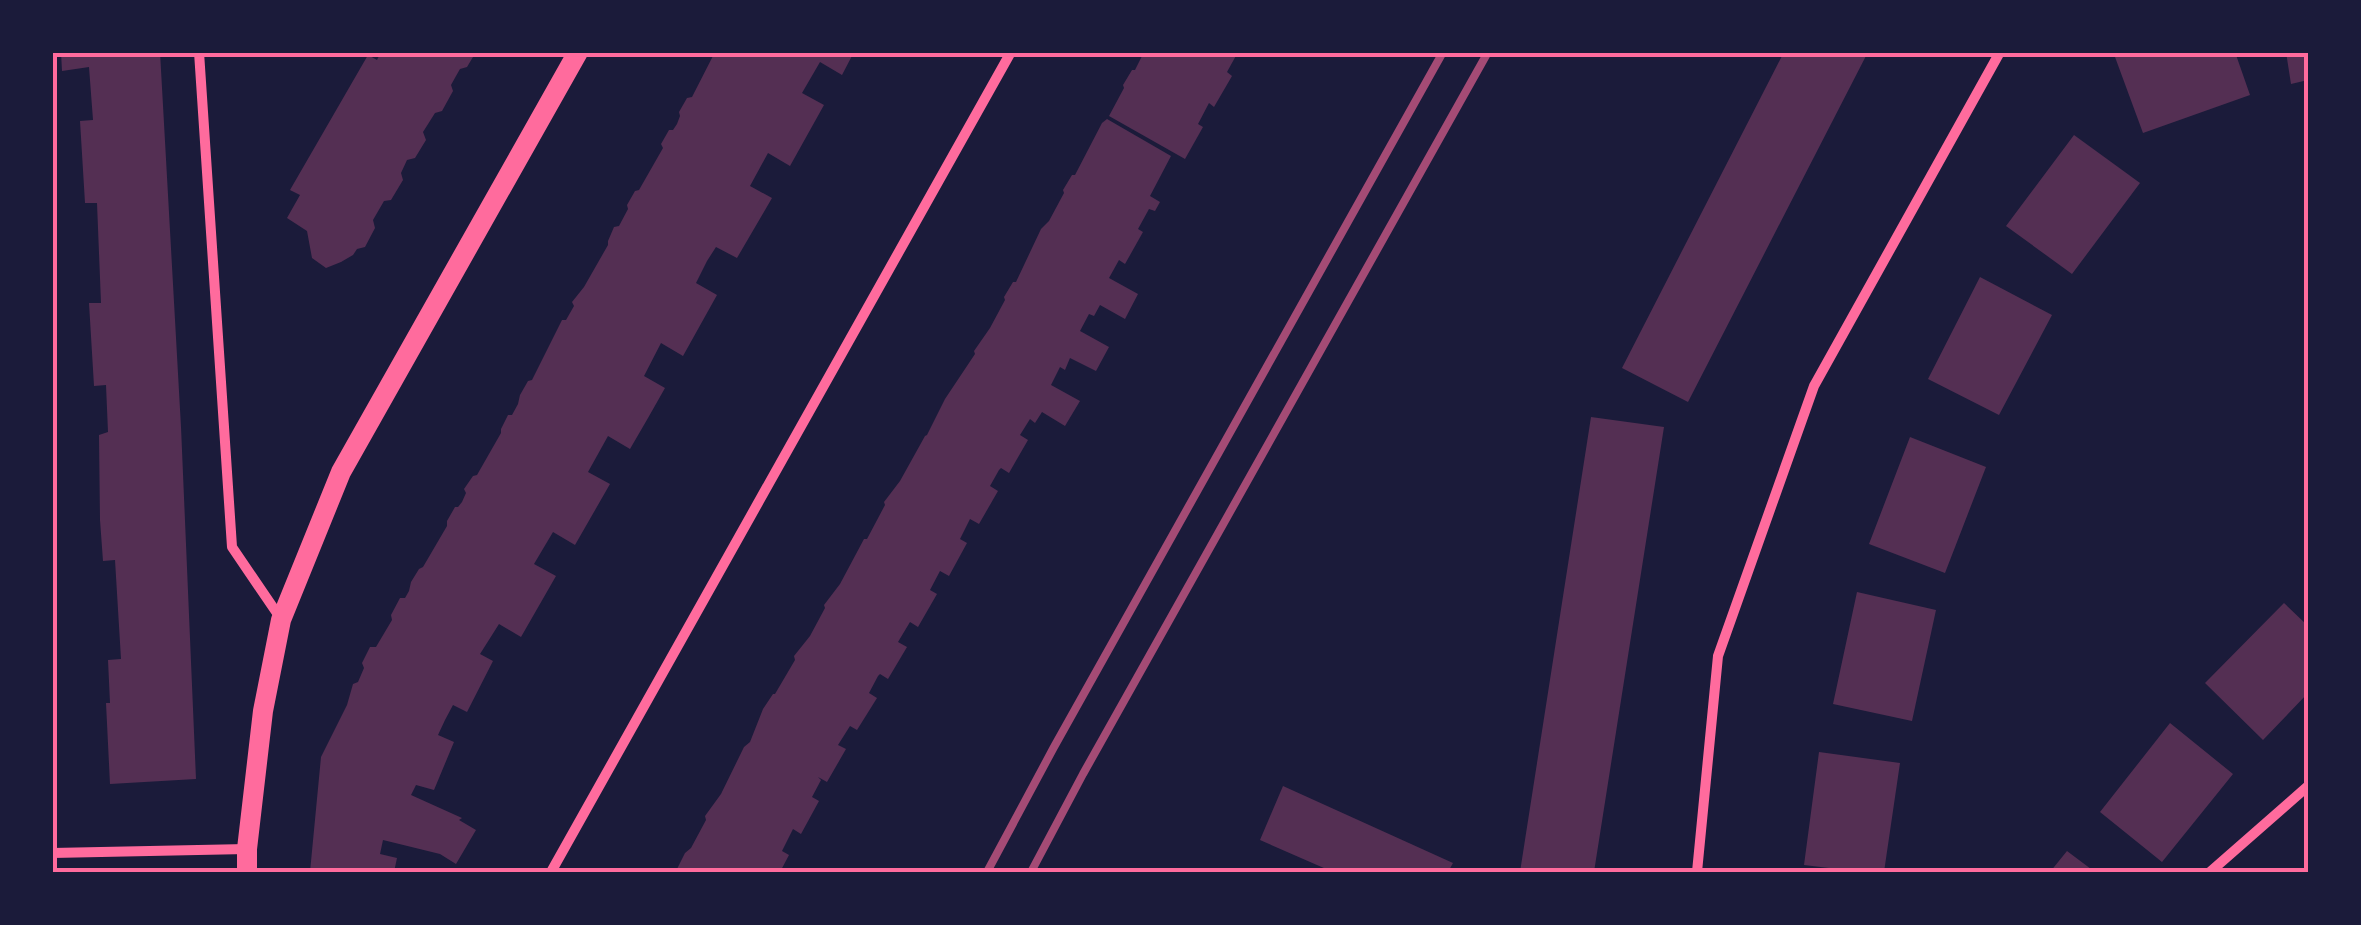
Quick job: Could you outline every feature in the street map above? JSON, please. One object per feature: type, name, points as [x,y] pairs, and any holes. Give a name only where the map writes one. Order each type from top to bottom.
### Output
[{"type":"main road","points":[[246,872],[263,711],[281,620],[341,472],[578,52]]},
{"type":"street","points":[[199,52],[232,547],[281,620]]},
{"type":"street","points":[[551,872],[1011,52]]},
{"type":"street","points":[[1696,872],[1718,656],[1814,386],[2000,52]]},
{"type":"street","points":[[2210,872],[2308,786]]},
{"type":"street","points":[[52,853],[247,849]]},
{"type":"building","points":[[61,52],[160,52],[196,779],[110,784],[108,660],[121,659],[115,560],[103,561],[100,520],[99,435],[108,432],[106,385],[94,386],[89,303],[101,303],[97,203],[85,203],[80,121],[93,120],[89,67],[62,71]]},
{"type":"building","points":[[381,52],[476,52],[467,67],[460,69],[442,111],[435,113],[423,132],[426,140],[415,158],[407,160],[401,173],[403,180],[373,220],[375,228],[365,247],[326,268],[312,258],[307,231],[287,218],[300,195],[290,190],[368,55],[377,60]]},
{"type":"building","points":[[715,52],[854,52],[842,75],[820,62],[802,93],[824,105],[790,166],[768,153],[750,186],[772,198],[737,258],[716,247],[707,261],[696,283],[717,295],[683,356],[661,343],[644,376],[665,388],[648,418],[630,449],[608,436],[588,472],[610,484],[575,545],[553,532],[534,564],[556,576],[521,637],[499,624],[480,654],[493,661],[467,712],[453,705],[445,720],[438,735],[454,742],[434,790],[416,785],[411,795],[462,818],[459,820],[476,830],[456,864],[440,854],[383,840],[380,854],[397,858],[394,872],[310,872],[321,757],[353,684],[358,682],[362,663],[370,647],[376,647],[400,598],[405,598],[455,507],[462,502],[464,489],[477,475],[508,415],[512,415]]},
{"type":"building","points":[[1144,52],[1238,52],[1227,72],[1232,76],[1214,107],[1209,103],[1198,124],[1203,127],[1185,159],[1109,116]]},
{"type":"building","points":[[1784,52],[1868,52],[1688,402],[1622,368]]},
{"type":"building","points":[[2128,52],[2235,52],[2250,95],[2143,133],[2115,57]]},
{"type":"building","points":[[2286,52],[2308,52],[2308,80],[2291,84]]},
{"type":"building","points":[[1107,119],[1171,156],[1150,196],[1160,202],[1155,211],[1149,209],[1138,229],[1143,232],[1125,264],[1119,260],[1109,278],[1138,294],[1125,319],[1100,305],[1094,316],[1089,314],[1080,331],[1109,347],[1096,371],[1070,358],[1051,385],[1080,401],[1065,426],[1042,412],[1035,423],[1030,419],[1020,435],[1028,440],[1009,473],[999,470],[990,486],[998,491],[979,524],[970,519],[960,539],[967,543],[949,576],[940,571],[930,590],[937,594],[918,627],[910,622],[898,642],[907,647],[888,679],[878,676],[869,693],[877,698],[857,730],[850,726],[838,745],[846,749],[827,782],[818,777],[821,780],[812,797],[819,801],[801,834],[793,829],[782,851],[789,855],[780,872],[677,872],[705,816],[750,742],[763,709],[975,354],[1041,229]]},
{"type":"building","points":[[2074,135],[2140,183],[2072,274],[2006,226]]},
{"type":"building","points":[[1980,277],[2052,315],[1999,415],[1928,379]]},
{"type":"building","points":[[1591,417],[1664,427],[1594,872],[1520,872]]},
{"type":"building","points":[[1910,437],[1986,467],[1945,573],[1869,544]]},
{"type":"building","points":[[1857,592],[1936,610],[1912,721],[1833,704]]},
{"type":"building","points":[[2284,603],[2308,626],[2308,693],[2263,740],[2205,683]]},
{"type":"building","points":[[2170,723],[2233,774],[2162,862],[2100,812]]},
{"type":"building","points":[[1819,752],[1900,763],[1884,872],[1804,865]]},
{"type":"building","points":[[1283,786],[1453,863],[1448,872],[1333,872],[1260,840]]},
{"type":"building","points":[[2067,851],[2095,872],[2050,872]]},
{"type":"railway","points":[[987,872],[1443,52]]},
{"type":"railway","points":[[1031,872],[1488,52]]}]
